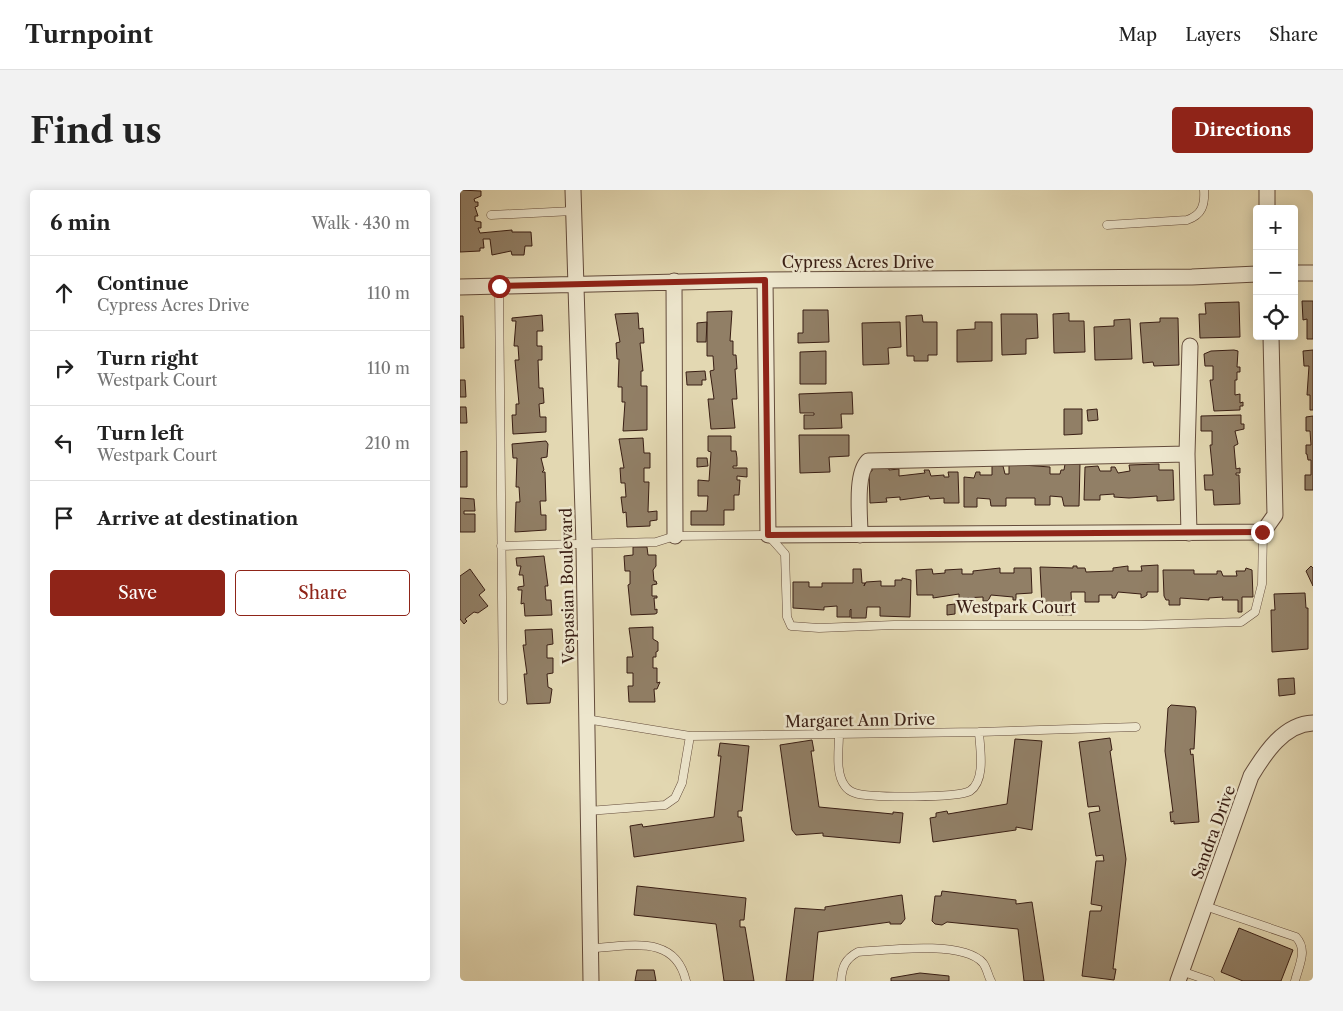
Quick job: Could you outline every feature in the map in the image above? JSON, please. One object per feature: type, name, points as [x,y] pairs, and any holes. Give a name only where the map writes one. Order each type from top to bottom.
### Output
[{"type":"street","name":"Vespasian Boulevard","points":[[573,190],[584,545],[591,981]]},
{"type":"street","points":[[1267,190],[1267,205]]},
{"type":"street","points":[[1298,273],[1313,272]]},
{"type":"street","name":"Cypress Acres Drive","points":[[460,287],[765,280],[1192,278],[1253,274]]},
{"type":"street","points":[[765,280],[768,535],[1262,532]]},
{"type":"street","points":[[674,282],[675,536]]},
{"type":"street","name":"Westpark Court","points":[[1262,532],[1274,515],[1271,340]]},
{"type":"street","points":[[1189,533],[1187,454],[1190,346]]},
{"type":"street","points":[[860,535],[860,479],[862,467],[868,461],[1187,454]]},
{"type":"street","name":"Sandra Drive","points":[[1179,976],[1251,776],[1269,748],[1300,724],[1313,723]]},
{"type":"lane","points":[[1107,224],[1188,220],[1198,217],[1202,210],[1204,190]]},
{"type":"lane","points":[[491,214],[574,211]]},
{"type":"lane","points":[[499,286],[503,700]]},
{"type":"lane","name":"Westpark Court","points":[[768,535],[785,554],[787,617],[791,626],[819,628],[894,625],[1142,625],[1241,622],[1255,612],[1262,584],[1262,532]]},
{"type":"lane","points":[[501,546],[656,542],[675,536],[768,535]]},
{"type":"lane","name":"Margaret Ann Drive","points":[[586,719],[690,736],[979,732],[1136,727]]},
{"type":"lane","points":[[839,734],[839,768],[841,778],[846,787],[855,793],[900,796],[960,795],[970,790],[977,782],[981,764],[979,732]]},
{"type":"lane","points":[[588,811],[664,805],[675,798],[682,783],[690,736]]},
{"type":"lane","points":[[1204,906],[1296,937],[1302,944],[1303,950],[1294,981]]},
{"type":"lane","points":[[590,948],[645,946],[665,949],[676,957],[683,967],[686,981]]},
{"type":"lane","points":[[841,981],[842,966],[850,956],[858,952],[921,949],[946,949],[972,955],[983,964],[991,981]]},
{"type":"lane","points":[[1179,976],[1210,981]]},
{"type":"building","points":[[460,190],[481,191],[481,196],[474,199],[475,202],[478,202],[478,206],[475,207],[478,216],[475,216],[475,221],[481,222],[481,228],[478,228],[480,233],[512,230],[512,232],[531,232],[532,246],[525,246],[524,255],[512,255],[511,251],[492,255],[490,239],[483,239],[484,248],[480,248],[480,251],[460,252]]},
{"type":"building","points":[[1302,301],[1313,301],[1313,339],[1307,339],[1307,319],[1303,320]]},
{"type":"building","points":[[1239,302],[1240,337],[1200,338],[1199,314],[1206,314],[1205,303]]},
{"type":"building","points":[[803,310],[828,310],[829,342],[798,343],[798,333],[803,333]]},
{"type":"building","points":[[732,311],[730,341],[733,341],[733,355],[736,355],[737,369],[735,369],[737,399],[732,399],[735,428],[711,429],[708,399],[714,399],[710,371],[714,370],[713,356],[707,356],[707,312]]},
{"type":"building","points":[[638,313],[639,329],[643,328],[644,343],[640,343],[643,371],[641,371],[641,386],[647,386],[647,430],[623,431],[625,402],[622,402],[622,387],[618,387],[619,359],[617,359],[616,343],[620,342],[615,314]]},
{"type":"building","points":[[1069,313],[1069,321],[1084,321],[1085,352],[1054,353],[1053,314]]},
{"type":"building","points":[[1001,314],[1037,314],[1038,338],[1026,339],[1026,354],[1002,355]]},
{"type":"building","points":[[542,315],[543,331],[537,331],[537,346],[542,346],[542,360],[538,360],[539,388],[543,388],[544,403],[539,404],[540,417],[546,417],[546,432],[513,434],[512,415],[516,415],[516,404],[519,404],[515,360],[519,360],[518,346],[514,346],[516,321],[512,321],[512,318]]},
{"type":"building","points":[[922,315],[923,322],[937,322],[937,355],[928,355],[928,361],[914,361],[914,356],[907,356],[906,316]]},
{"type":"building","points":[[460,316],[463,316],[464,348],[460,348]]},
{"type":"building","points":[[1160,318],[1178,318],[1179,365],[1154,366],[1153,362],[1143,363],[1140,323],[1160,322]]},
{"type":"building","points":[[1130,319],[1132,359],[1095,360],[1094,327],[1114,326],[1114,320]]},
{"type":"building","points":[[707,322],[706,342],[697,342],[697,323]]},
{"type":"building","points":[[900,322],[901,347],[888,348],[889,364],[863,365],[862,323]]},
{"type":"building","points":[[975,322],[992,322],[992,361],[957,362],[957,330],[975,329]]},
{"type":"building","points":[[1313,350],[1313,410],[1310,410],[1310,395],[1307,395],[1309,366],[1304,366],[1303,351]]},
{"type":"building","points":[[826,351],[826,384],[800,384],[800,352]]},
{"type":"building","points":[[1211,351],[1238,351],[1237,367],[1240,367],[1240,372],[1237,372],[1237,380],[1235,380],[1235,395],[1240,394],[1240,403],[1243,402],[1243,406],[1240,406],[1240,410],[1214,411],[1210,380],[1213,380],[1213,366],[1205,366],[1204,354]]},
{"type":"building","points":[[705,371],[706,380],[702,380],[702,385],[687,385],[686,372]]},
{"type":"building","points":[[460,380],[465,380],[466,397],[460,397]]},
{"type":"building","points":[[852,392],[853,414],[841,414],[842,428],[804,429],[804,415],[814,415],[814,413],[800,413],[799,394]]},
{"type":"building","points":[[460,407],[466,407],[467,423],[460,423]]},
{"type":"building","points":[[1064,409],[1082,409],[1082,434],[1064,435]]},
{"type":"building","points":[[1097,409],[1098,420],[1088,421],[1087,410]]},
{"type":"building","points":[[1241,415],[1241,424],[1244,424],[1244,429],[1235,431],[1238,444],[1234,446],[1236,469],[1240,468],[1240,473],[1236,473],[1236,475],[1239,475],[1240,504],[1214,505],[1213,490],[1205,490],[1204,475],[1213,475],[1210,445],[1212,445],[1212,431],[1201,431],[1201,416]]},
{"type":"building","points":[[1313,416],[1313,490],[1305,490],[1305,475],[1311,475],[1311,460],[1308,460],[1306,454],[1306,445],[1311,445],[1310,431],[1306,431],[1306,417]]},
{"type":"building","points":[[799,435],[849,435],[849,456],[829,457],[830,472],[800,473]]},
{"type":"building","points":[[708,436],[731,436],[731,451],[736,451],[737,458],[737,466],[733,466],[733,468],[747,468],[747,477],[737,476],[737,480],[740,480],[739,495],[734,495],[734,510],[724,510],[724,525],[691,525],[691,511],[707,511],[708,496],[698,496],[698,480],[709,481],[711,452],[708,451]]},
{"type":"building","points":[[643,438],[644,453],[650,453],[650,468],[644,468],[644,482],[649,482],[648,512],[657,511],[657,520],[650,521],[650,526],[627,527],[626,512],[623,513],[621,497],[626,497],[625,483],[621,483],[620,468],[624,468],[619,439]]},
{"type":"building","points":[[546,441],[548,444],[547,457],[541,458],[544,470],[542,472],[545,472],[546,501],[540,501],[541,515],[546,515],[546,530],[515,532],[516,502],[520,502],[519,487],[516,487],[517,458],[513,458],[512,444]]},
{"type":"building","points":[[467,451],[467,487],[460,487],[460,452]]},
{"type":"building","points":[[697,458],[707,458],[708,466],[697,467]]},
{"type":"building","points":[[1009,464],[1050,467],[1050,474],[1060,474],[1061,470],[1064,470],[1065,464],[1080,464],[1079,506],[1064,506],[1062,497],[1050,496],[1050,505],[1035,505],[1035,498],[1006,498],[1006,506],[991,506],[990,499],[977,498],[977,507],[964,507],[964,477],[974,478],[976,472],[980,472],[980,475],[992,475],[992,465],[1003,466],[1005,474],[1009,474]]},
{"type":"building","points":[[1159,464],[1159,470],[1173,470],[1174,500],[1157,501],[1157,496],[1114,497],[1114,494],[1100,495],[1100,500],[1084,500],[1085,467],[1098,466],[1100,471],[1111,471],[1111,467],[1115,467],[1118,473],[1130,471],[1129,465]]},
{"type":"building","points":[[889,467],[889,470],[899,469],[899,476],[925,473],[924,470],[929,470],[931,476],[944,475],[944,477],[949,477],[948,472],[958,472],[959,503],[944,503],[944,498],[930,499],[929,496],[900,500],[900,497],[886,498],[887,502],[870,503],[869,472],[872,471],[872,468]]},
{"type":"building","points":[[460,498],[474,499],[475,511],[464,511],[464,514],[475,514],[475,532],[460,532]]},
{"type":"building","points":[[633,547],[647,547],[648,555],[656,555],[656,566],[653,570],[654,581],[657,584],[652,585],[652,596],[657,596],[657,598],[654,598],[655,610],[657,609],[655,614],[631,615],[628,585],[630,584],[630,571],[625,571],[624,556],[633,555]]},
{"type":"building","points":[[544,556],[548,586],[545,586],[546,600],[551,600],[552,615],[525,616],[524,603],[521,604],[522,590],[518,590],[518,587],[524,586],[523,575],[519,575],[521,566],[517,566],[516,558]]},
{"type":"building","points":[[1158,565],[1158,592],[1147,592],[1147,595],[1144,597],[1141,598],[1141,594],[1118,592],[1115,598],[1112,598],[1112,595],[1099,595],[1099,602],[1085,602],[1085,592],[1071,592],[1072,615],[1057,615],[1057,606],[1042,606],[1040,567],[1073,568],[1073,566],[1077,566],[1077,568],[1085,568],[1086,572],[1113,571],[1113,568],[1128,566],[1128,571],[1142,571],[1141,566]]},
{"type":"building","points":[[1311,566],[1313,568],[1313,586],[1306,571]]},
{"type":"building","points":[[1000,568],[1000,573],[1014,573],[1014,568],[1031,568],[1032,593],[1016,594],[1016,600],[1013,600],[1013,597],[991,595],[988,601],[983,601],[983,597],[959,600],[959,594],[933,598],[933,595],[917,595],[916,570],[932,569],[933,574],[945,573],[945,570],[962,569],[962,574],[973,574],[973,571]]},
{"type":"building","points":[[1246,568],[1252,570],[1253,597],[1242,597],[1242,612],[1238,612],[1238,600],[1222,600],[1223,597],[1209,598],[1209,600],[1180,598],[1180,605],[1169,605],[1169,600],[1166,600],[1164,596],[1163,570],[1194,570],[1194,574],[1217,574],[1217,571],[1221,571],[1223,576],[1237,576],[1236,571],[1245,571]]},
{"type":"building","points":[[470,569],[485,590],[479,595],[488,606],[478,613],[474,612],[465,619],[467,621],[464,624],[460,619],[460,576]]},
{"type":"building","points":[[853,569],[861,569],[862,583],[865,583],[864,586],[866,582],[881,581],[881,586],[895,586],[895,580],[902,580],[902,578],[911,580],[910,617],[880,616],[880,607],[867,607],[866,618],[851,618],[851,609],[850,617],[837,617],[837,606],[824,607],[824,610],[793,608],[793,582],[809,582],[809,587],[822,587],[822,583],[853,583]]},
{"type":"building","points":[[1305,593],[1306,608],[1308,608],[1308,649],[1272,652],[1271,610],[1275,610],[1274,594]]},
{"type":"building","points":[[955,604],[955,614],[947,615],[947,605]]},
{"type":"building","points":[[653,627],[653,639],[658,642],[658,651],[656,652],[656,657],[653,657],[653,668],[657,668],[657,683],[660,682],[657,689],[654,689],[655,702],[629,702],[628,686],[633,686],[633,673],[627,673],[627,657],[633,657],[629,628]]},
{"type":"building","points":[[552,629],[553,644],[547,645],[547,658],[553,658],[553,673],[547,674],[548,687],[552,689],[550,703],[527,704],[524,674],[527,674],[523,645],[526,645],[525,630]]},
{"type":"building","points":[[1294,678],[1295,694],[1279,696],[1278,679]]},
{"type":"building","points":[[1171,705],[1195,707],[1196,711],[1194,749],[1190,749],[1191,755],[1193,754],[1199,822],[1174,824],[1174,821],[1171,822],[1170,812],[1173,812],[1165,751],[1168,708]]},
{"type":"building","points":[[1110,738],[1112,750],[1110,751],[1126,859],[1113,969],[1116,969],[1114,980],[1082,976],[1090,911],[1101,911],[1102,906],[1091,904],[1096,861],[1104,861],[1103,855],[1096,856],[1089,813],[1100,811],[1099,806],[1088,807],[1079,742]]},
{"type":"building","points":[[1015,739],[1042,741],[1032,830],[1016,827],[1016,830],[933,842],[930,818],[936,817],[936,813],[947,811],[948,814],[1007,804]]},
{"type":"building","points":[[812,740],[814,751],[811,751],[819,807],[893,814],[893,812],[903,813],[900,843],[823,836],[823,833],[796,835],[792,830],[780,745]]},
{"type":"building","points":[[720,743],[749,746],[742,811],[738,811],[738,817],[741,817],[744,841],[634,857],[630,826],[642,824],[643,827],[714,817],[721,756],[718,756]]},
{"type":"building","points":[[637,886],[746,898],[744,920],[740,920],[740,927],[745,927],[754,981],[724,981],[716,924],[634,915]]},
{"type":"building","points":[[942,891],[1016,900],[1016,904],[1032,902],[1044,981],[1024,981],[1018,929],[947,922],[942,925],[935,924],[932,921],[935,896],[941,896]]},
{"type":"building","points":[[902,895],[905,919],[901,924],[890,924],[890,922],[818,932],[813,981],[786,981],[795,908],[825,910],[825,907]]},
{"type":"building","points":[[1239,928],[1293,950],[1281,981],[1243,981],[1221,972]]},
{"type":"building","points":[[637,970],[654,970],[656,981],[635,981]]},
{"type":"building","points":[[920,973],[949,976],[949,981],[891,981],[891,978]]},
{"type":"route","points":[[499,286],[765,280],[768,535],[1262,532]]}]
